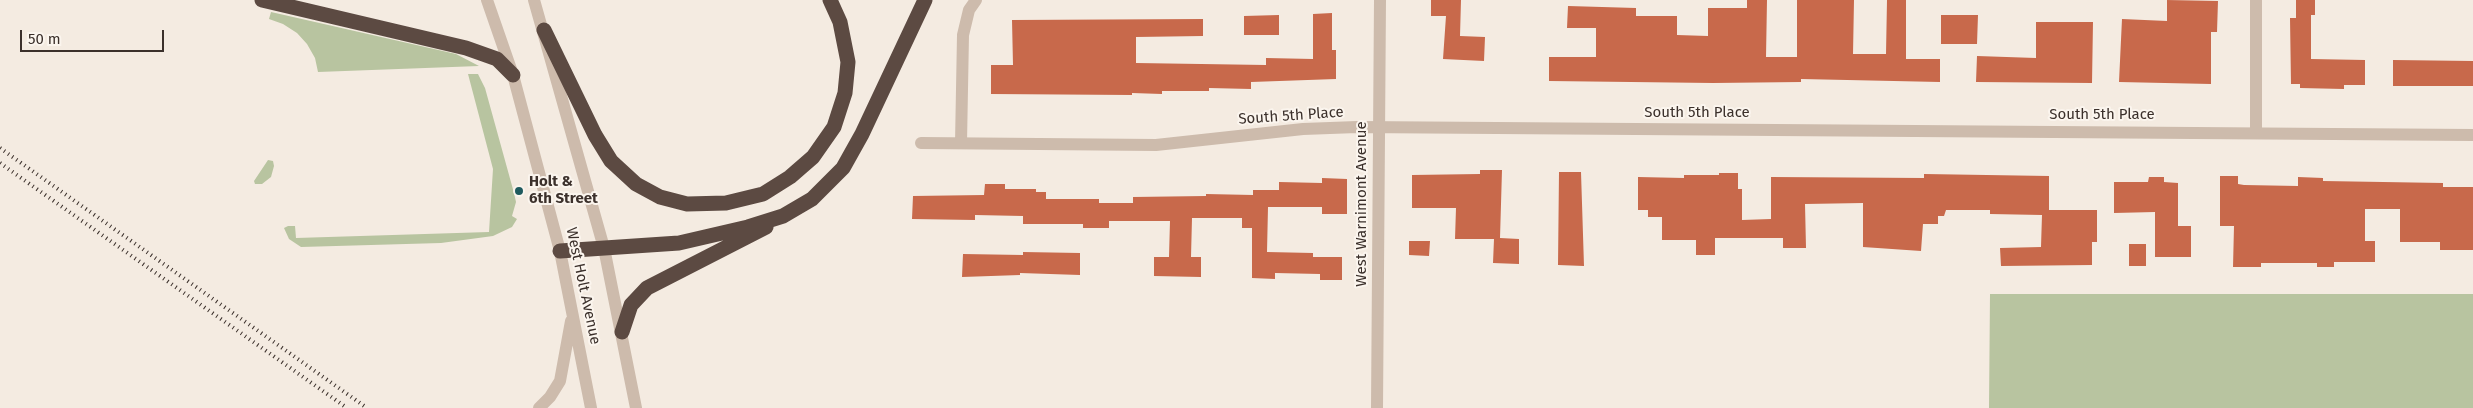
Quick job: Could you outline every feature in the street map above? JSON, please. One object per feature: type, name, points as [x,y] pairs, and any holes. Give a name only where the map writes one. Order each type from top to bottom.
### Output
[{"type":"highway","points":[[262,0],[470,49],[497,59],[513,75]]},
{"type":"highway","points":[[544,30],[595,135],[611,161],[636,184],[660,197],[687,204],[726,203],[763,194],[790,177],[812,157],[834,127],[844,93],[848,62],[840,22],[830,0]]},
{"type":"highway","points":[[622,332],[630,305],[646,288],[759,232],[812,199],[843,168],[862,134],[925,0]]},
{"type":"highway","points":[[560,251],[679,243],[748,227],[783,216]]},
{"type":"street","name":"West Holt Avenue","points":[[487,0],[513,75],[560,251],[591,408]]},
{"type":"street","name":"West Holt Avenue","points":[[534,0],[604,248],[636,408]]},
{"type":"street","points":[[962,143],[963,35],[970,10],[976,0]]},
{"type":"street","name":"West Warnimont Avenue","points":[[1377,408],[1380,0]]},
{"type":"street","points":[[2256,0],[2256,132]]},
{"type":"street","name":"South 5th Place","points":[[921,143],[1156,145],[1303,129],[1379,128],[2256,132],[2473,135]]},
{"type":"street","points":[[539,408],[550,397],[560,382],[572,311]]},
{"type":"green space","points":[[271,12],[456,54],[479,66],[318,72],[315,58],[307,44],[297,33],[283,24],[269,19]]},
{"type":"green space","points":[[468,74],[478,74],[485,88],[516,202],[512,216],[517,219],[512,227],[493,236],[441,243],[301,247],[289,239],[284,228],[288,226],[295,226],[296,238],[489,232],[493,169]]},
{"type":"green space","points":[[268,160],[273,161],[274,166],[271,177],[262,184],[255,184],[254,181]]},
{"type":"green space","points":[[1990,294],[2473,294],[2473,408],[1989,408]]},
{"type":"building","points":[[1431,0],[1461,0],[1460,36],[1485,37],[1484,61],[1443,59],[1446,16],[1431,16]]},
{"type":"building","points":[[1747,0],[1767,0],[1766,57],[1797,57],[1797,0],[1854,0],[1853,54],[1886,54],[1887,0],[1906,0],[1906,59],[1940,59],[1940,82],[1801,79],[1801,82],[1713,83],[1549,81],[1549,57],[1596,57],[1596,28],[1567,28],[1568,6],[1636,8],[1636,16],[1677,16],[1677,35],[1708,36],[1708,8],[1747,8]]},
{"type":"building","points":[[2167,0],[2218,1],[2217,32],[2211,32],[2211,84],[2119,82],[2122,19],[2167,21]]},
{"type":"building","points":[[2296,0],[2315,0],[2315,15],[2311,15],[2311,59],[2365,60],[2365,85],[2344,85],[2344,89],[2300,88],[2300,84],[2291,84],[2290,18],[2296,18]]},
{"type":"building","points":[[1332,13],[1332,50],[1336,50],[1336,79],[1251,82],[1251,89],[1209,88],[1209,91],[1162,91],[1162,94],[991,94],[991,65],[1013,65],[1012,20],[1203,19],[1203,36],[1136,37],[1136,63],[1266,65],[1266,58],[1313,59],[1313,14]]},
{"type":"building","points":[[1279,15],[1279,35],[1244,35],[1244,16]]},
{"type":"building","points":[[1941,15],[1978,15],[1977,44],[1941,44]]},
{"type":"building","points":[[2036,22],[2093,22],[2092,83],[1976,82],[1977,56],[2036,58]]},
{"type":"building","points":[[2393,60],[2473,61],[2473,86],[2393,86]]},
{"type":"building","points":[[1480,170],[1502,170],[1500,238],[1519,239],[1519,264],[1493,263],[1494,239],[1455,239],[1456,208],[1412,208],[1412,175],[1480,174]]},
{"type":"building","points":[[1559,172],[1581,172],[1584,266],[1558,265]]},
{"type":"building","points":[[1719,173],[1738,173],[1738,189],[1742,189],[1742,220],[1771,219],[1771,177],[1924,178],[1924,174],[2049,176],[2049,210],[2097,210],[2097,242],[2092,242],[2092,265],[2001,266],[2000,248],[2041,247],[2042,215],[1990,214],[1990,210],[1946,210],[1944,216],[1938,216],[1938,224],[1923,224],[1921,251],[1863,247],[1863,203],[1805,204],[1806,248],[1783,248],[1783,238],[1715,238],[1715,255],[1696,255],[1696,240],[1662,240],[1662,217],[1648,217],[1648,210],[1638,210],[1638,177],[1684,178],[1684,175],[1719,175]]},
{"type":"building","points":[[2220,176],[2238,176],[2238,184],[2244,185],[2298,186],[2298,177],[2323,178],[2323,181],[2443,183],[2443,187],[2473,187],[2473,250],[2440,250],[2440,242],[2400,242],[2400,209],[2365,209],[2365,241],[2375,241],[2375,262],[2334,262],[2334,267],[2317,267],[2317,263],[2261,263],[2261,267],[2233,267],[2234,226],[2220,226]]},
{"type":"building","points":[[2149,177],[2164,177],[2164,182],[2178,183],[2178,226],[2191,226],[2191,257],[2155,257],[2155,212],[2114,213],[2114,182],[2148,182]]},
{"type":"building","points":[[1322,178],[1347,179],[1347,214],[1322,214],[1322,207],[1268,207],[1267,252],[1313,253],[1313,257],[1342,257],[1342,280],[1320,280],[1320,274],[1275,273],[1275,279],[1252,278],[1252,228],[1242,228],[1242,218],[1192,218],[1191,257],[1201,257],[1201,277],[1154,276],[1154,257],[1169,257],[1170,221],[1109,221],[1109,228],[1083,228],[1083,224],[1023,224],[1023,216],[975,215],[975,220],[912,219],[913,196],[984,195],[985,184],[1005,184],[1005,189],[1036,189],[1036,192],[1046,192],[1046,199],[1099,199],[1099,203],[1133,203],[1133,197],[1206,196],[1206,194],[1253,195],[1253,190],[1279,190],[1279,182],[1322,183]]},
{"type":"building","points":[[1409,241],[1430,241],[1429,256],[1409,255]]},
{"type":"building","points":[[2129,244],[2146,244],[2146,266],[2129,266]]},
{"type":"building","points":[[1023,252],[1080,253],[1080,275],[1020,273],[1020,275],[962,277],[963,254],[1023,255]]},
{"type":"railway","points":[[0,148],[367,408]]},
{"type":"railway","points":[[0,163],[347,408]]},
{"type":"place","name":"Holt & 6th Street","points":[[519,191]]}]
